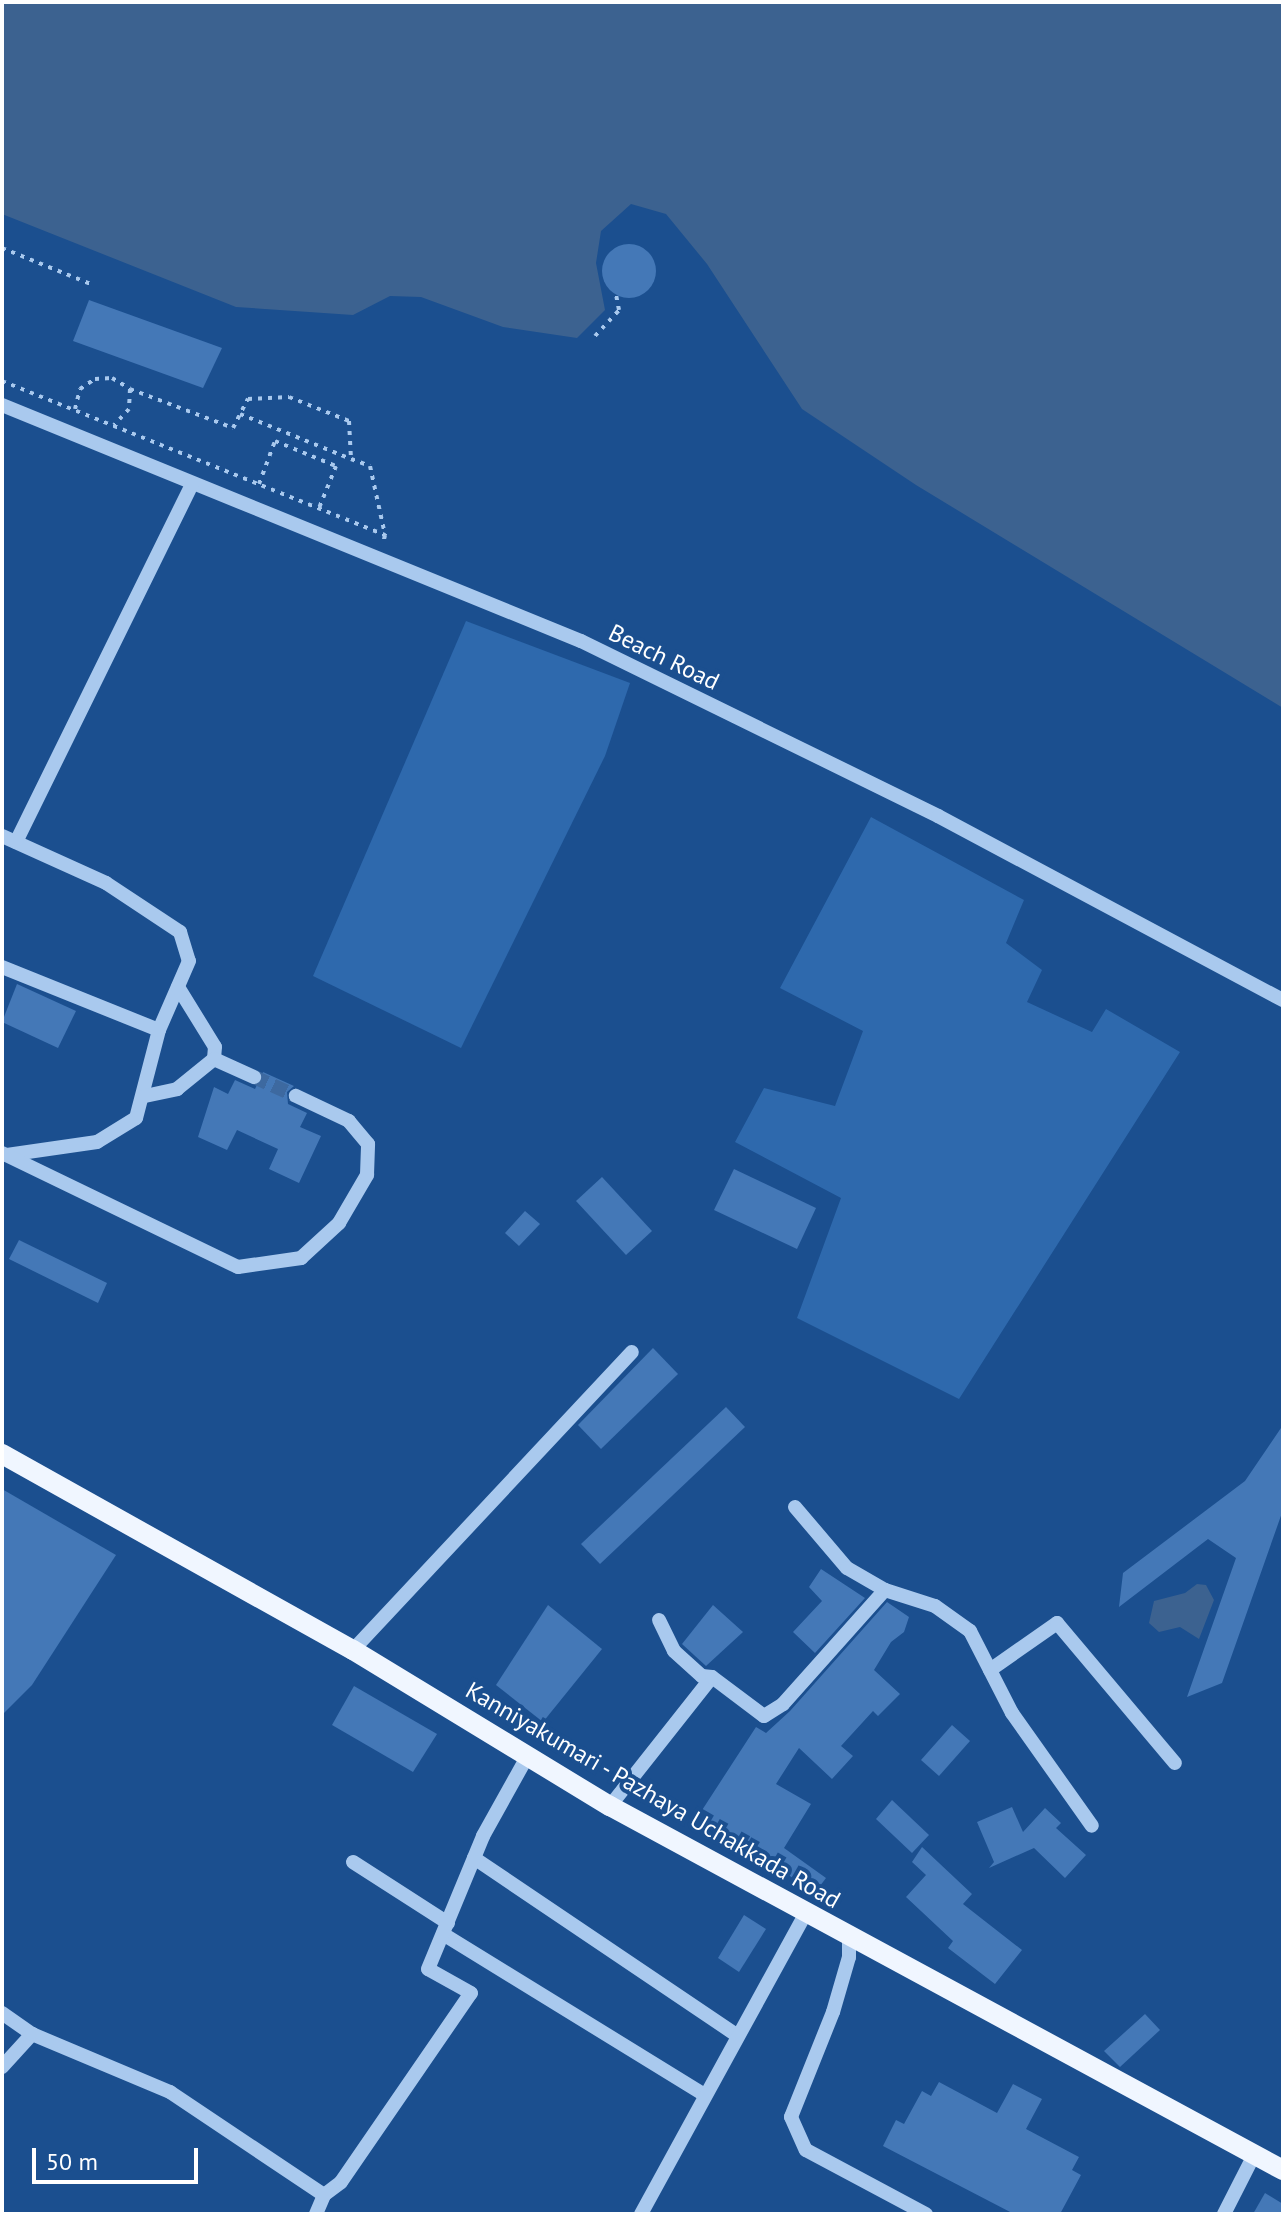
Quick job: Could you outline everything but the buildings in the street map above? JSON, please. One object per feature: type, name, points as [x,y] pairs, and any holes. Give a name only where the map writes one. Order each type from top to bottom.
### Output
[{"type":"main road","name":"Kanniyakumari - Pazhaya Uchakkada Road","points":[[2,1454],[353,1650],[610,1806],[1283,2170]]},
{"type":"street","name":"Beach Road","points":[[2,405],[581,641],[938,816],[1283,1000]]},
{"type":"street","points":[[4,1154],[97,1142],[136,1118],[145,1096],[159,1030],[189,961],[180,932],[106,883],[9,839],[192,484]]},
{"type":"street","points":[[2,967],[159,1030]]},
{"type":"street","points":[[145,1096],[177,1089],[214,1059],[215,1047],[178,987]]},
{"type":"street","points":[[214,1059],[254,1077]]},
{"type":"street","points":[[4,1154],[238,1267],[301,1258],[339,1223],[367,1175],[368,1144],[349,1121],[296,1096]]},
{"type":"street","points":[[353,1650],[632,1352]]},
{"type":"street","points":[[795,1507],[847,1568],[885,1590],[935,1606],[970,1631],[1012,1713],[1092,1826]]},
{"type":"street","points":[[659,1620],[674,1651],[702,1676],[712,1677],[764,1716],[783,1704],[885,1590]]},
{"type":"street","points":[[990,1670],[1057,1623],[1175,1763]]},
{"type":"street","points":[[610,1806],[712,1677]]},
{"type":"street","points":[[316,2214],[324,2195],[341,2182],[471,1993],[428,1969],[474,1858],[527,1757]]},
{"type":"street","points":[[474,1858],[738,2036]]},
{"type":"street","points":[[353,1862],[445,1928],[705,2095]]},
{"type":"street","points":[[641,2214],[805,1914]]},
{"type":"street","points":[[849,1936],[849,1957],[833,2012],[791,2117],[806,2150],[926,2214]]},
{"type":"street","points":[[2,2013],[32,2034],[170,2092],[324,2195]]},
{"type":"street","points":[[2,2067],[32,2034]]},
{"type":"street","points":[[1224,2214],[1254,2155]]},
{"type":"path","points":[[2,248],[93,285]]},
{"type":"path","points":[[595,336],[619,310],[616,295]]},
{"type":"path","points":[[75,409],[80,389],[95,379],[112,378],[130,389],[233,428],[248,399],[289,397],[349,421],[351,459]]},
{"type":"path","points":[[2,381],[385,535]]},
{"type":"path","points":[[114,425],[129,409],[130,389]]},
{"type":"path","points":[[240,414],[370,466],[385,535],[378,559]]},
{"type":"path","points":[[259,484],[275,441],[336,466],[319,508]]},
{"type":"shaded area","points":[[2,2],[1283,2],[1283,708],[916,485],[802,409],[707,264],[666,214],[631,204],[601,231],[596,263],[605,310],[577,338],[503,327],[421,297],[390,296],[353,315],[236,307],[2,214]]},
{"type":"shaded area","points":[[466,621],[630,683],[605,756],[461,1048],[313,976]]},
{"type":"shaded area","points":[[871,817],[1024,900],[1006,943],[1042,970],[1027,1002],[1092,1032],[1106,1009],[1180,1052],[959,1399],[797,1318],[841,1198],[735,1142],[764,1088],[835,1106],[863,1031],[780,988]]},
{"type":"shaded area","points":[[1197,1584],[1206,1585],[1214,1600],[1199,1639],[1180,1627],[1159,1632],[1149,1623],[1154,1601],[1185,1593]]},
{"type":"tunnel","points":[[254,1077],[296,1096]]}]
